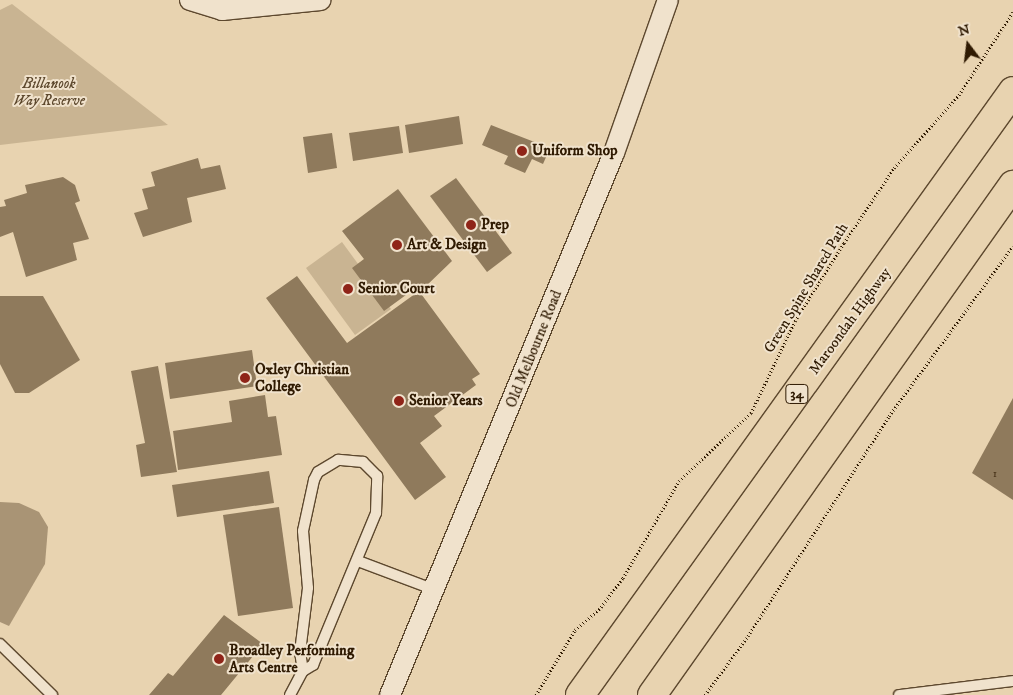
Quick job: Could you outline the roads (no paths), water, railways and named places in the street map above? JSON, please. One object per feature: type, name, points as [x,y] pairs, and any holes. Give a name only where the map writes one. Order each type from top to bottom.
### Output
[{"type":"highway","name":"Maroondah Highway","points":[[580,695],[1013,91]]},
{"type":"highway","points":[[652,695],[1013,185]]},
{"type":"street","points":[[190,0],[222,10],[320,0]]},
{"type":"street","name":"Old Melbourne Road","points":[[390,695],[614,153],[668,0]]},
{"type":"lane","points":[[290,695],[303,671],[313,665],[358,561],[376,513],[379,487],[372,467],[338,460],[318,472],[308,499],[303,531],[308,588],[300,652],[303,671]]},
{"type":"lane","points":[[358,561],[435,590]]},
{"type":"lane","points":[[0,644],[52,695]]},
{"type":"lane","points":[[899,695],[1013,680]]},
{"type":"place","name":"Uniform Shop","points":[[522,151]]},
{"type":"place","name":"Prep","points":[[471,225]]},
{"type":"place","name":"Art & Design","points":[[397,245]]},
{"type":"place","name":"Senior Court","points":[[348,289]]},
{"type":"place","name":"Oxley Christian College","points":[[245,378]]},
{"type":"place","name":"Senior Years","points":[[399,401]]},
{"type":"place","name":"Broadley Performing Arts Centre","points":[[219,659]]},
{"type":"park label","name":"Billanook Way Reserve","points":[[49,92]]}]
